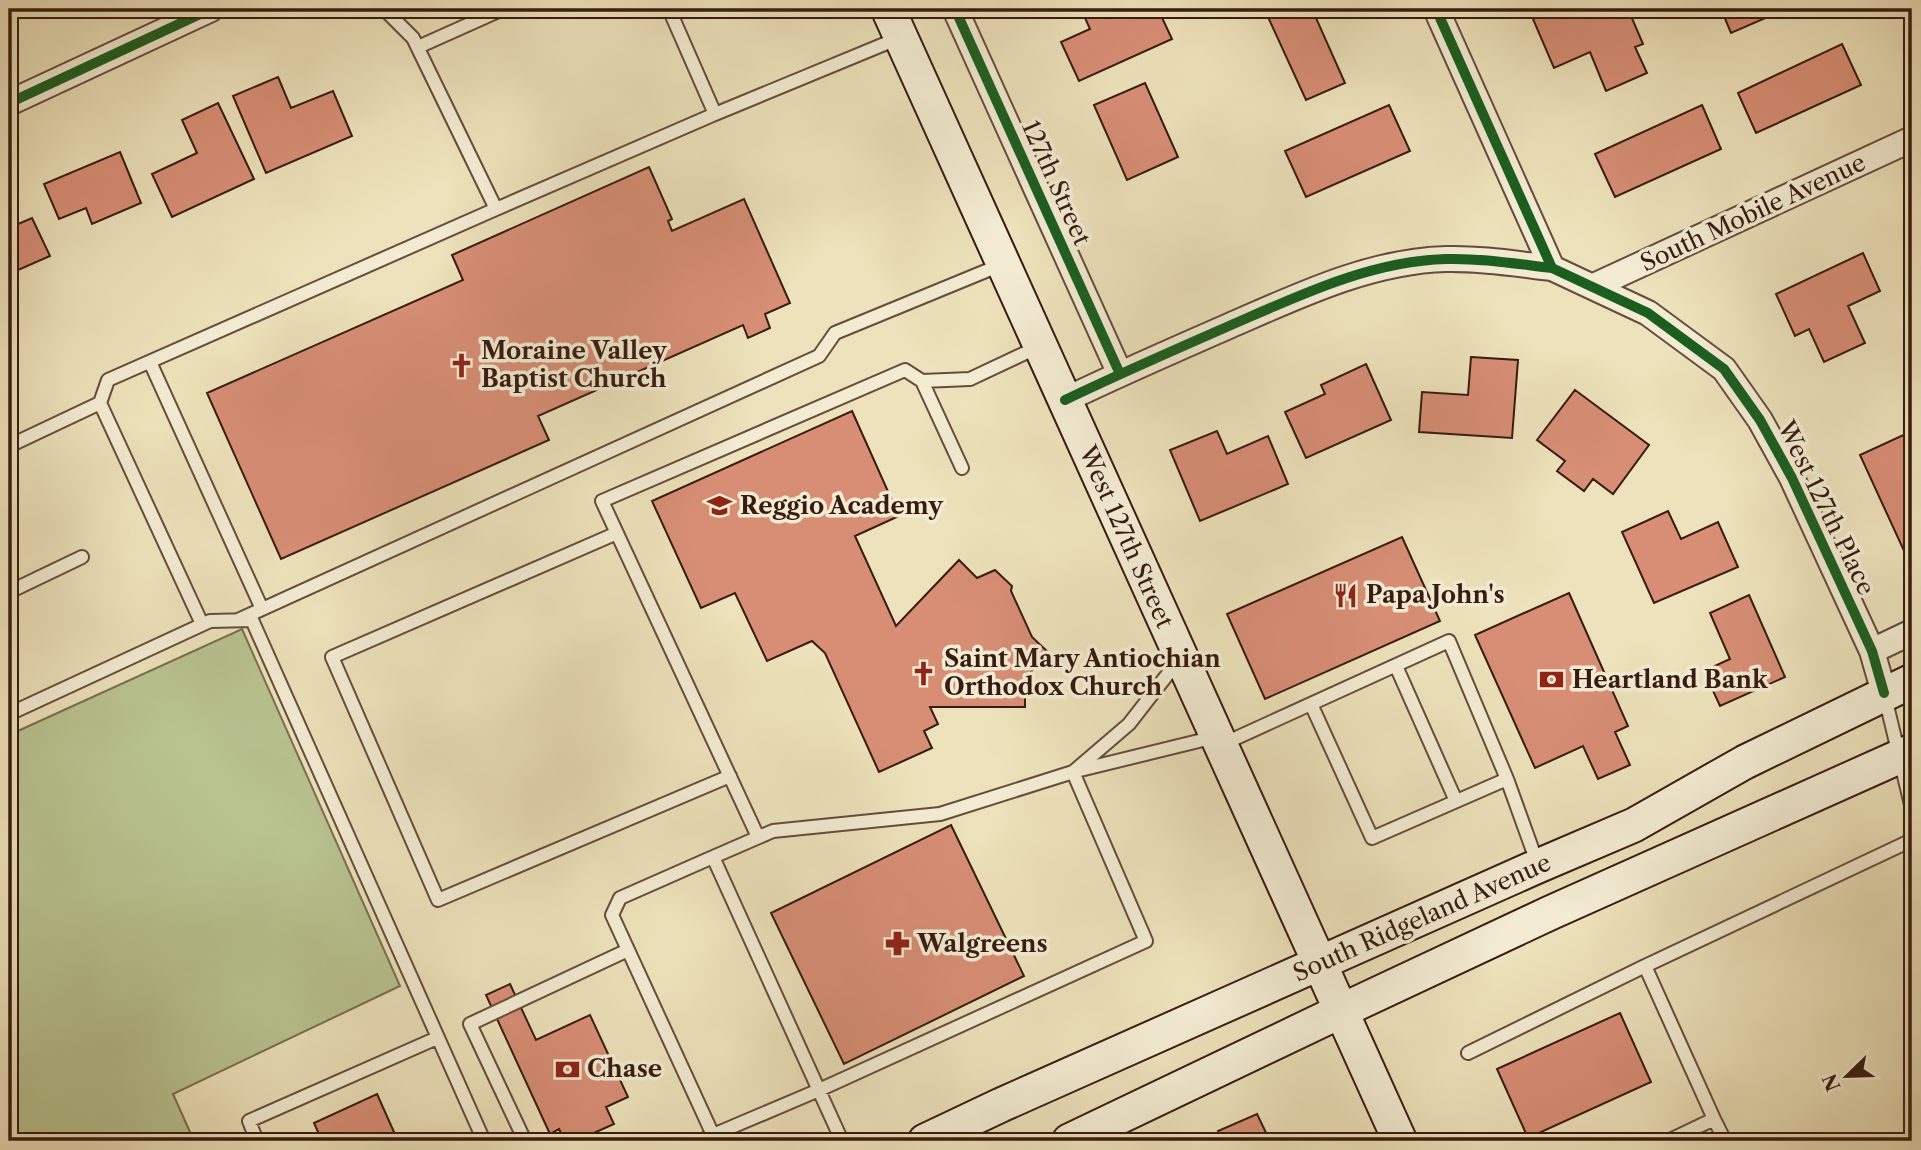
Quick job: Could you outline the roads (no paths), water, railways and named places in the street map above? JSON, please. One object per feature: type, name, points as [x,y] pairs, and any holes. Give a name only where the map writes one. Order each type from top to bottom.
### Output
[{"type":"main road","name":"West 127th Street","points":[[894,23],[1399,1141]]},
{"type":"main road","name":"South Ridgeland Avenue","points":[[925,1141],[1634,825],[1745,762],[1898,687]]},
{"type":"main road","name":"South Ridgeland Avenue","points":[[1069,1141],[1550,913],[1906,754]]},
{"type":"street","points":[[9,103],[211,9]]},
{"type":"street","name":"127th Street","points":[[955,9],[1120,374]]},
{"type":"street","points":[[1436,9],[1552,268]]},
{"type":"street","name":"South Mobile Avenue","points":[[1594,286],[1912,139]]},
{"type":"street","points":[[1065,400],[1297,296],[1343,279],[1394,265],[1445,259],[1498,261],[1552,268]]},
{"type":"street","name":"West 127th Place","points":[[1552,268],[1648,313],[1724,369],[1760,421],[1792,478],[1871,651],[1898,687]]},
{"type":"street","points":[[1871,651],[1912,632]]},
{"type":"lane","points":[[384,9],[413,38],[496,209]]},
{"type":"lane","points":[[418,47],[503,9]]},
{"type":"lane","points":[[669,9],[715,114]]},
{"type":"lane","points":[[202,624],[100,403],[108,380],[715,114],[894,23]]},
{"type":"lane","points":[[238,620],[819,356],[835,333],[1003,264]]},
{"type":"lane","points":[[922,381],[970,379],[1040,346]]},
{"type":"lane","points":[[150,362],[262,609]]},
{"type":"lane","points":[[758,837],[602,501],[905,370],[922,381],[962,468]]},
{"type":"lane","points":[[9,446],[100,403]]},
{"type":"lane","points":[[617,533],[332,657],[438,901],[730,776]]},
{"type":"lane","points":[[9,592],[82,558]]},
{"type":"lane","points":[[9,714],[202,624],[210,621],[251,620],[484,1141]]},
{"type":"lane","points":[[1073,772],[1146,941],[707,1138],[612,915],[620,898],[773,831],[940,814],[1073,772],[1218,741],[1311,704],[1449,641],[1507,779],[1538,866]]},
{"type":"lane","points":[[1073,772],[1129,724],[1180,658]]},
{"type":"lane","points":[[1396,666],[1456,801]]},
{"type":"lane","points":[[1898,687],[1911,802]]},
{"type":"lane","points":[[1311,704],[1372,838],[1507,779]]},
{"type":"lane","points":[[1468,1053],[1912,840]]},
{"type":"lane","points":[[713,857],[842,1141]]},
{"type":"lane","points":[[525,1141],[470,1024],[628,950]]},
{"type":"lane","points":[[1645,966],[1725,1141]]},
{"type":"lane","points":[[257,1141],[248,1121],[437,1038]]},
{"type":"lane","points":[[1668,1141],[1714,1119]]},
{"type":"place","name":"Moraine Valley Baptist Church","points":[[461,365]]},
{"type":"place","name":"Reggio Academy","points":[[720,506]]},
{"type":"place","name":"Papa John's","points":[[1346,595]]},
{"type":"place","name":"Saint Mary Antiochian Orthodox Church","points":[[924,673]]},
{"type":"place","name":"Heartland Bank","points":[[1552,680]]},
{"type":"place","name":"Walgreens","points":[[897,944]]},
{"type":"place","name":"Chase","points":[[567,1069]]}]
